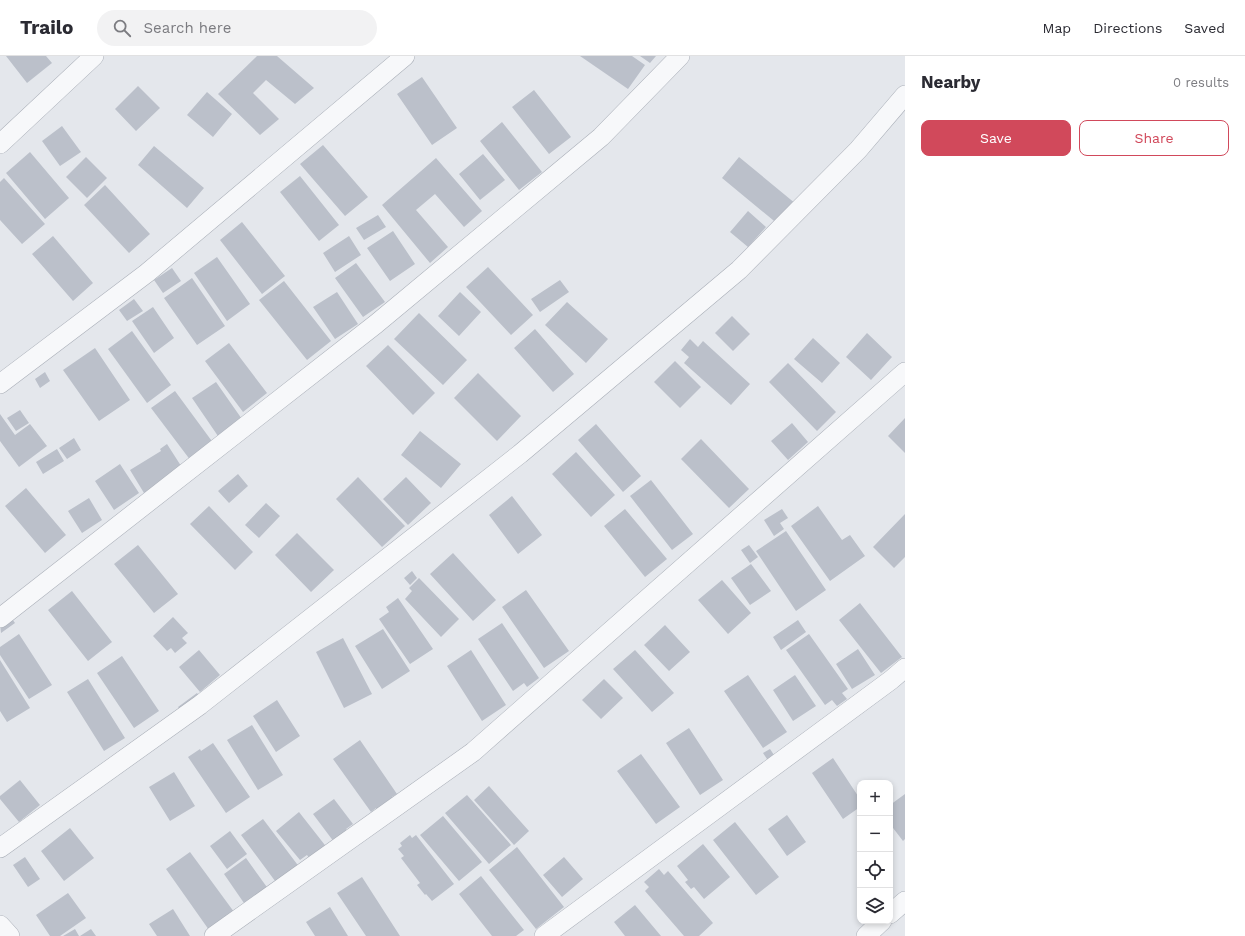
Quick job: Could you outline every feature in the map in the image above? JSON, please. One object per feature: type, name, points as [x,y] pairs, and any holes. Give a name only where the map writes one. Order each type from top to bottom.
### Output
[{"type":"street","points":[[0,144],[94,56]]},
{"type":"street","points":[[0,384],[147,273],[405,56]]},
{"type":"street","points":[[0,618],[376,324],[601,137],[680,56]]},
{"type":"street","points":[[0,848],[200,705],[520,454],[739,270],[858,150],[905,94]]},
{"type":"street","points":[[214,936],[472,752],[905,372]]},
{"type":"street","points":[[544,936],[891,680],[905,668]]},
{"type":"street","points":[[893,911],[905,901]]},
{"type":"street","points":[[866,936],[879,924]]},
{"type":"street","points":[[0,926],[10,936]]},
{"type":"building","points":[[6,56],[46,56],[52,63],[27,83]]},
{"type":"building","points":[[257,56],[277,56],[314,88],[295,104],[266,80],[253,93],[279,119],[260,135],[218,94]]},
{"type":"building","points":[[580,56],[632,56],[645,65],[628,89]]},
{"type":"building","points":[[640,56],[656,56],[650,63]]},
{"type":"building","points":[[422,77],[457,128],[432,145],[397,94]]},
{"type":"building","points":[[138,86],[160,108],[136,131],[115,109]]},
{"type":"building","points":[[534,90],[571,137],[549,154],[512,107]]},
{"type":"building","points":[[207,92],[232,114],[213,137],[187,115]]},
{"type":"building","points":[[502,122],[542,172],[519,190],[480,141]]},
{"type":"building","points":[[62,126],[81,152],[60,166],[42,141]]},
{"type":"building","points":[[323,145],[368,197],[345,216],[300,164]]},
{"type":"building","points":[[154,146],[204,188],[187,208],[138,165]]},
{"type":"building","points":[[30,152],[69,198],[45,219],[6,173]]},
{"type":"building","points":[[483,154],[505,180],[480,200],[459,174]]},
{"type":"building","points":[[86,157],[107,178],[87,198],[66,177]]},
{"type":"building","points":[[739,157],[796,204],[779,225],[722,178]]},
{"type":"building","points":[[436,158],[482,211],[464,227],[435,194],[416,210],[448,247],[430,263],[382,205]]},
{"type":"building","points":[[300,176],[339,225],[319,241],[280,192]]},
{"type":"building","points":[[4,178],[45,224],[22,244],[0,220],[0,182]]},
{"type":"building","points":[[105,185],[150,234],[129,253],[84,205]]},
{"type":"building","points":[[748,211],[766,227],[748,247],[730,232]]},
{"type":"building","points":[[378,215],[386,227],[364,240],[356,228]]},
{"type":"building","points":[[242,222],[285,276],[262,294],[220,240]]},
{"type":"building","points":[[393,231],[415,264],[390,281],[367,248]]},
{"type":"building","points":[[53,236],[93,283],[73,301],[32,254]]},
{"type":"building","points":[[349,236],[361,255],[335,272],[323,253]]},
{"type":"building","points":[[217,257],[250,304],[227,321],[194,273]]},
{"type":"building","points":[[356,263],[385,302],[363,317],[335,278]]},
{"type":"building","points":[[488,267],[533,315],[511,335],[466,287]]},
{"type":"building","points":[[172,268],[181,281],[163,293],[154,280]]},
{"type":"building","points":[[192,278],[225,326],[197,345],[164,298]]},
{"type":"building","points":[[560,280],[569,292],[540,312],[531,299]]},
{"type":"building","points":[[284,281],[331,341],[307,360],[259,300]]},
{"type":"building","points":[[337,292],[358,324],[335,339],[313,307]]},
{"type":"building","points":[[460,292],[481,312],[459,336],[438,316]]},
{"type":"building","points":[[134,299],[143,311],[127,321],[119,310]]},
{"type":"building","points":[[567,302],[608,339],[586,363],[545,325]]},
{"type":"building","points":[[153,307],[174,338],[154,353],[132,321]]},
{"type":"building","points":[[419,313],[467,360],[443,385],[394,339]]},
{"type":"building","points":[[732,316],[750,334],[733,351],[715,333]]},
{"type":"building","points":[[535,329],[574,374],[553,392],[514,348]]},
{"type":"building","points":[[132,331],[171,385],[147,403],[108,349]]},
{"type":"building","points":[[867,333],[892,357],[871,380],[846,357]]},
{"type":"building","points":[[813,338],[840,363],[822,383],[794,359]]},
{"type":"building","points":[[690,339],[698,347],[703,341],[750,384],[731,405],[684,363],[689,357],[681,350]]},
{"type":"building","points":[[229,343],[267,393],[243,412],[205,361]]},
{"type":"building","points":[[388,345],[435,393],[413,415],[366,366]]},
{"type":"building","points":[[95,348],[130,400],[99,421],[63,370]]},
{"type":"building","points":[[675,361],[701,387],[680,408],[654,382]]},
{"type":"building","points":[[788,363],[836,412],[817,431],[769,382]]},
{"type":"building","points":[[45,372],[50,381],[40,388],[35,379]]},
{"type":"building","points":[[478,373],[521,416],[497,441],[454,398]]},
{"type":"building","points":[[216,382],[244,422],[220,439],[192,398]]},
{"type":"building","points":[[175,391],[214,444],[191,461],[151,408]]},
{"type":"building","points":[[20,410],[29,423],[16,431],[7,418]]},
{"type":"building","points":[[0,414],[15,435],[30,424],[47,446],[19,467],[0,441]]},
{"type":"building","points":[[905,418],[905,453],[888,436]]},
{"type":"building","points":[[792,423],[808,442],[788,460],[771,441]]},
{"type":"building","points":[[596,424],[641,476],[623,492],[578,440]]},
{"type":"building","points":[[420,431],[461,464],[441,488],[401,455]]},
{"type":"building","points":[[74,438],[81,450],[67,459],[59,448]]},
{"type":"building","points":[[701,439],[749,489],[729,508],[681,459]]},
{"type":"building","points":[[167,444],[183,469],[144,493],[130,470],[161,451],[160,449]]},
{"type":"building","points":[[57,449],[64,461],[43,474],[36,462]]},
{"type":"building","points":[[576,452],[615,495],[591,517],[552,474]]},
{"type":"building","points":[[120,464],[139,493],[114,510],[95,481]]},
{"type":"building","points":[[238,474],[248,486],[229,503],[218,491]]},
{"type":"building","points":[[358,477],[405,526],[382,547],[336,499]]},
{"type":"building","points":[[406,477],[431,503],[408,525],[383,499]]},
{"type":"building","points":[[651,480],[693,534],[672,550],[630,496]]},
{"type":"building","points":[[26,488],[66,535],[45,553],[5,506]]},
{"type":"building","points":[[512,496],[542,535],[518,554],[489,515]]},
{"type":"building","points":[[89,498],[102,520],[82,533],[68,511]]},
{"type":"building","points":[[266,503],[280,516],[259,538],[245,525]]},
{"type":"building","points":[[209,506],[253,552],[235,570],[190,524]]},
{"type":"building","points":[[818,506],[842,540],[850,535],[865,556],[830,581],[791,526]]},
{"type":"building","points":[[625,509],[667,559],[645,577],[604,526]]},
{"type":"building","points":[[782,509],[788,518],[780,523],[784,529],[774,536],[764,520]]},
{"type":"building","points":[[905,514],[905,557],[894,568],[873,547]]},
{"type":"building","points":[[786,531],[826,590],[796,611],[756,551]]},
{"type":"building","points":[[297,533],[334,570],[311,592],[275,555]]},
{"type":"building","points":[[138,545],[178,594],[154,613],[114,564]]},
{"type":"building","points":[[749,545],[758,557],[750,563],[741,550]]},
{"type":"building","points":[[453,553],[496,600],[473,621],[430,574]]},
{"type":"building","points":[[751,564],[771,591],[750,605],[731,578]]},
{"type":"building","points":[[412,571],[417,578],[410,585],[404,578]]},
{"type":"building","points":[[419,578],[459,619],[441,637],[405,599],[412,591],[409,588]]},
{"type":"building","points":[[722,580],[751,613],[728,634],[698,600]]},
{"type":"building","points":[[526,590],[569,651],[544,668],[502,607]]},
{"type":"building","points":[[72,591],[112,642],[88,661],[48,610]]},
{"type":"building","points":[[398,598],[433,649],[410,664],[379,619],[389,612],[386,607]]},
{"type":"building","points":[[860,603],[902,657],[881,673],[839,620]]},
{"type":"building","points":[[10,616],[15,623],[1,633],[0,623]]},
{"type":"building","points":[[173,617],[188,633],[182,638],[187,643],[175,653],[171,648],[167,651],[153,636]]},
{"type":"building","points":[[798,620],[806,632],[781,650],[773,637]]},
{"type":"building","points":[[502,623],[539,678],[527,687],[524,683],[513,691],[478,639]]},
{"type":"building","points":[[665,625],[690,652],[669,671],[644,645]]},
{"type":"building","points":[[383,629],[410,671],[382,689],[355,646]]},
{"type":"building","points":[[19,634],[52,685],[29,699],[0,655],[0,647]]},
{"type":"building","points":[[809,634],[848,689],[842,693],[847,699],[837,706],[832,700],[825,705],[786,650]]},
{"type":"building","points":[[343,638],[372,694],[344,708],[316,652]]},
{"type":"building","points":[[858,649],[875,675],[852,689],[836,664]]},
{"type":"building","points":[[199,650],[220,675],[200,692],[179,667]]},
{"type":"building","points":[[471,650],[506,705],[482,721],[447,666]]},
{"type":"building","points":[[635,650],[674,693],[652,712],[613,669]]},
{"type":"building","points":[[122,656],[159,711],[134,728],[97,673]]},
{"type":"building","points":[[0,660],[30,708],[7,722],[0,711]]},
{"type":"building","points":[[748,675],[787,732],[763,748],[724,691]]},
{"type":"building","points":[[795,675],[816,706],[793,721],[773,690]]},
{"type":"building","points":[[88,679],[125,738],[104,751],[67,692]]},
{"type":"building","points":[[604,679],[623,698],[601,719],[582,700]]},
{"type":"building","points":[[197,693],[203,701],[184,715],[178,707]]},
{"type":"building","points":[[277,700],[300,736],[276,752],[253,716]]},
{"type":"building","points":[[252,725],[283,775],[258,790],[227,740]]},
{"type":"building","points":[[689,728],[723,780],[700,795],[666,743]]},
{"type":"building","points":[[360,740],[397,794],[392,797],[396,802],[380,813],[376,808],[371,812],[333,759]]},
{"type":"building","points":[[213,743],[250,797],[226,813],[188,757]]},
{"type":"building","points":[[770,749],[778,761],[771,765],[763,753]]},
{"type":"building","points":[[641,754],[680,807],[656,824],[617,771]]},
{"type":"building","points":[[833,758],[857,794],[857,809],[843,819],[812,773]]},
{"type":"building","points":[[174,772],[195,806],[170,821],[149,787]]},
{"type":"building","points":[[20,780],[40,805],[19,822],[0,799],[0,796]]},
{"type":"building","points":[[489,786],[529,831],[514,845],[474,800]]},
{"type":"building","points":[[905,794],[905,839],[903,841],[893,828],[893,803]]},
{"type":"building","points":[[467,795],[511,845],[489,864],[445,813]]},
{"type":"building","points":[[334,799],[353,824],[346,829],[350,836],[337,846],[313,814]]},
{"type":"building","points":[[299,812],[328,849],[312,862],[307,855],[300,860],[276,831]]},
{"type":"building","points":[[787,815],[806,842],[787,856],[768,829]]},
{"type":"building","points":[[443,816],[482,862],[459,881],[420,835]]},
{"type":"building","points":[[263,819],[300,868],[278,885],[241,835]]},
{"type":"building","points":[[735,822],[779,877],[756,895],[713,840]]},
{"type":"building","points":[[70,828],[94,858],[64,881],[41,851]]},
{"type":"building","points":[[230,831],[247,854],[227,869],[210,846]]},
{"type":"building","points":[[410,835],[412,838],[416,835],[454,884],[432,901],[417,885],[420,883],[401,858],[404,856],[398,849],[402,846],[400,843]]},
{"type":"building","points":[[703,844],[730,877],[704,899],[694,887],[691,889],[685,882],[688,880],[677,866]]},
{"type":"building","points":[[517,847],[564,907],[536,929],[489,870]]},
{"type":"building","points":[[190,852],[237,916],[209,930],[166,869]]},
{"type":"building","points":[[25,857],[40,879],[28,887],[13,865]]},
{"type":"building","points":[[564,857],[583,879],[562,897],[543,875]]},
{"type":"building","points":[[246,858],[269,890],[246,906],[224,874]]},
{"type":"building","points":[[659,869],[664,875],[668,871],[713,923],[699,936],[684,936],[645,891],[649,887],[644,882]]},
{"type":"building","points":[[481,876],[524,930],[516,936],[492,936],[459,894]]},
{"type":"building","points":[[362,877],[400,936],[366,936],[337,893]]},
{"type":"building","points":[[68,893],[86,918],[60,936],[50,936],[36,915]]},
{"type":"building","points":[[635,905],[661,936],[625,936],[614,922]]},
{"type":"building","points":[[330,907],[348,936],[315,936],[306,922]]},
{"type":"building","points":[[173,909],[190,936],[157,936],[149,924]]},
{"type":"building","points":[[75,929],[79,936],[63,936]]},
{"type":"building","points":[[91,929],[96,936],[80,936]]}]
